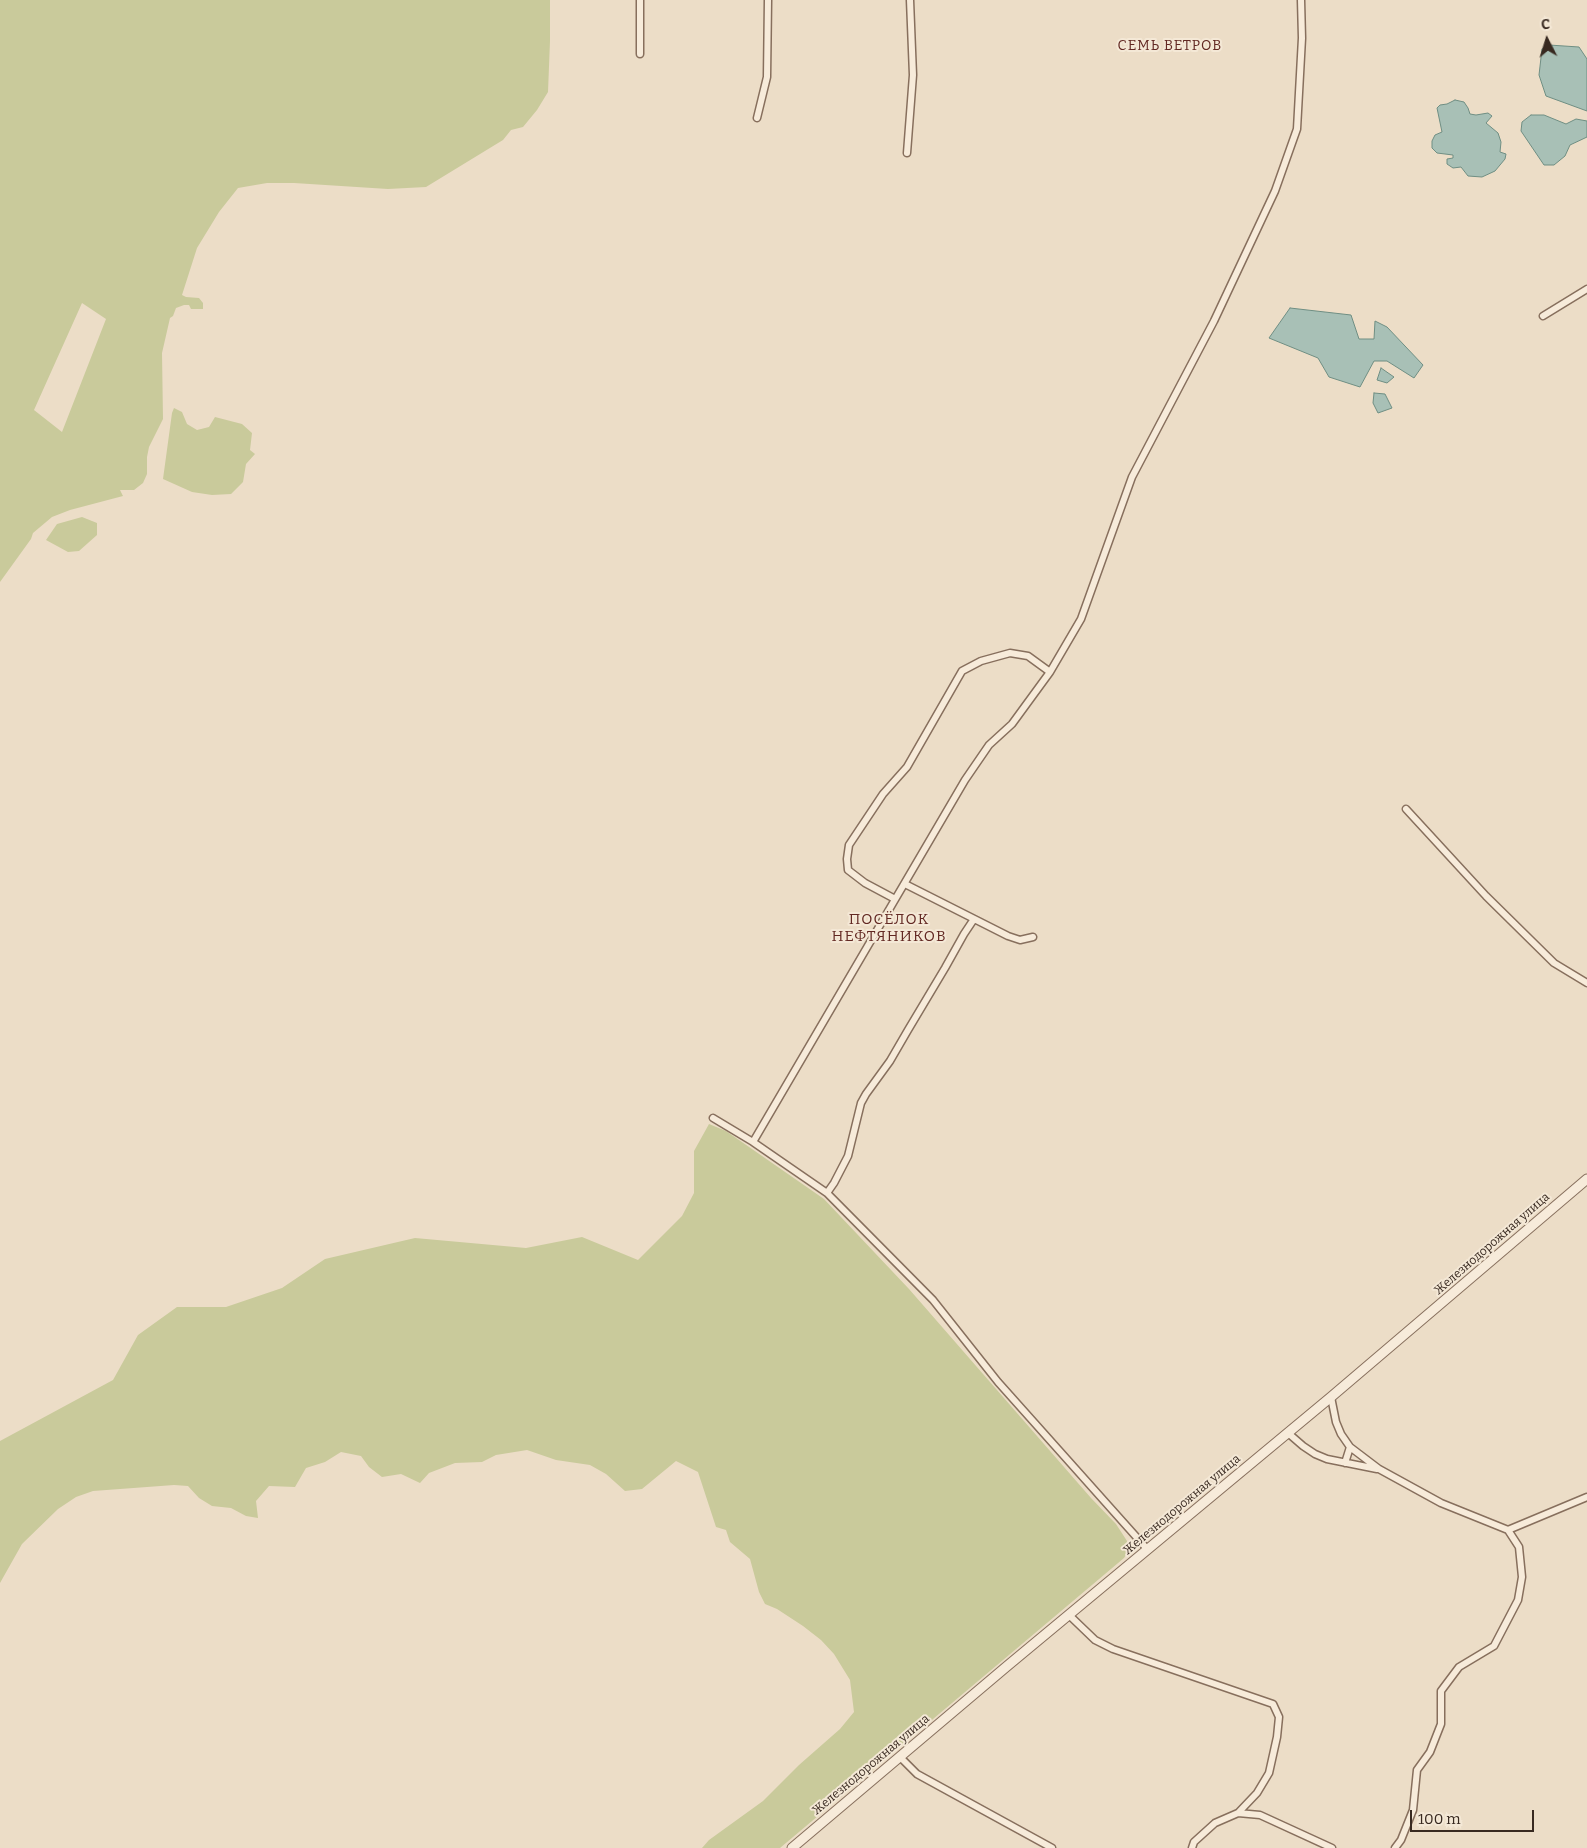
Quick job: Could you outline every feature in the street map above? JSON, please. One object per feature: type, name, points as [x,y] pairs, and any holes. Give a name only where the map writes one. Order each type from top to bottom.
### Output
[{"type":"street","points":[[640,0],[640,54]]},
{"type":"street","points":[[757,118],[767,77],[768,0]]},
{"type":"street","points":[[908,153],[913,74],[910,0]]},
{"type":"street","points":[[753,1142],[965,780],[989,746],[1012,724],[1050,672],[1081,619],[1132,477],[1214,321],[1275,191],[1297,129],[1302,38],[1301,0]]},
{"type":"street","points":[[1543,316],[1587,289]]},
{"type":"street","points":[[894,899],[865,883],[848,870],[848,845],[883,794],[907,767],[962,671],[981,661],[1010,652],[1028,656],[1050,672]]},
{"type":"street","points":[[1406,809],[1486,896],[1554,963],[1587,982]]},
{"type":"street","points":[[905,884],[1008,936],[1020,940],[1033,937]]},
{"type":"street","points":[[827,1193],[834,1184],[848,1156],[861,1103],[890,1061],[974,919]]},
{"type":"street","points":[[713,1118],[753,1142],[827,1193],[932,1300],[998,1382],[1148,1550]]},
{"type":"street","name":"Железнодорожная улица","points":[[792,1848],[1331,1397],[1587,1179]]},
{"type":"street","points":[[1331,1397],[1336,1422],[1341,1434],[1350,1447],[1379,1470],[1442,1503],[1508,1530],[1519,1547],[1522,1577],[1518,1600],[1494,1646],[1458,1667],[1441,1690],[1441,1724],[1430,1752],[1417,1770],[1414,1783],[1413,1810],[1402,1840],[1394,1848]]},
{"type":"street","points":[[1288,1433],[1315,1454],[1379,1470]]},
{"type":"street","points":[[1345,1462],[1350,1447]]},
{"type":"street","points":[[1508,1530],[1587,1497]]},
{"type":"street","points":[[1070,1615],[1095,1640],[1113,1649],[1273,1704],[1279,1717],[1277,1737],[1269,1773],[1257,1793],[1238,1813],[1214,1823],[1194,1842],[1192,1848]]},
{"type":"street","points":[[900,1757],[917,1774],[1052,1848]]},
{"type":"street","points":[[1238,1813],[1260,1815],[1332,1848]]},
{"type":"green space","points":[[0,0],[550,0],[548,92],[537,110],[523,127],[511,130],[503,140],[426,187],[388,189],[267,183],[238,188],[219,212],[197,248],[182,295],[199,298],[203,303],[203,309],[191,309],[189,305],[184,305],[176,308],[173,316],[170,318],[162,353],[163,419],[149,447],[147,474],[143,483],[134,490],[120,490],[123,496],[70,510],[52,517],[33,533],[31,539],[0,582]],"holes":[[[82,303],[106,319],[62,432],[34,410]]]},
{"type":"green space","points":[[174,408],[182,412],[187,424],[197,430],[209,427],[215,417],[242,424],[252,433],[250,450],[255,454],[246,464],[243,482],[231,494],[212,495],[192,492],[163,479]]},
{"type":"green space","points":[[82,517],[97,523],[97,535],[79,551],[68,552],[46,540],[57,524]]},
{"type":"green space","points":[[709,1124],[726,1131],[824,1199],[909,1289],[1091,1498],[1116,1524],[1127,1541],[1128,1552],[1124,1558],[780,1848],[702,1848],[709,1840],[763,1801],[799,1765],[840,1729],[854,1712],[850,1680],[834,1654],[821,1640],[777,1609],[765,1604],[759,1592],[750,1559],[730,1542],[726,1530],[716,1527],[698,1472],[676,1461],[642,1489],[625,1491],[606,1474],[590,1465],[556,1460],[527,1450],[496,1455],[482,1462],[455,1463],[429,1473],[420,1483],[401,1474],[382,1477],[369,1467],[361,1456],[341,1452],[325,1462],[306,1468],[295,1487],[269,1486],[256,1501],[258,1518],[246,1516],[231,1508],[212,1506],[199,1498],[188,1486],[174,1485],[93,1491],[76,1497],[58,1509],[22,1544],[0,1583],[0,1441],[113,1380],[138,1335],[177,1307],[226,1307],[282,1288],[325,1259],[415,1238],[526,1248],[582,1237],[638,1260],[682,1216],[694,1193],[694,1151]]},
{"type":"shaded area","points":[[1549,45],[1579,47],[1587,59],[1587,111],[1546,96],[1539,75],[1542,49]]},
{"type":"shaded area","points":[[1455,100],[1464,102],[1470,114],[1488,113],[1492,116],[1486,123],[1498,133],[1501,142],[1500,152],[1506,154],[1505,159],[1495,171],[1482,177],[1468,176],[1461,167],[1453,168],[1447,164],[1447,159],[1453,158],[1453,155],[1437,153],[1432,148],[1432,141],[1435,135],[1442,132],[1437,108],[1440,105]]},
{"type":"shaded area","points":[[1531,115],[1544,115],[1566,124],[1576,119],[1587,121],[1587,137],[1570,145],[1565,156],[1554,165],[1544,165],[1521,131],[1522,122]]},
{"type":"shaded area","points":[[1290,308],[1351,315],[1359,339],[1374,339],[1375,321],[1387,327],[1423,365],[1414,378],[1387,361],[1374,361],[1360,387],[1329,377],[1318,358],[1269,338]]},
{"type":"shaded area","points":[[1381,368],[1394,377],[1387,383],[1377,380]]},
{"type":"shaded area","points":[[1374,393],[1385,394],[1392,408],[1378,413],[1373,403]]},
{"type":"district","name":"СЕМЬ ВЕТРОВ","points":[[1170,46]]},
{"type":"district","name":"ПОСЁЛОК НЕФТЯНИКОВ","points":[[889,928]]}]
